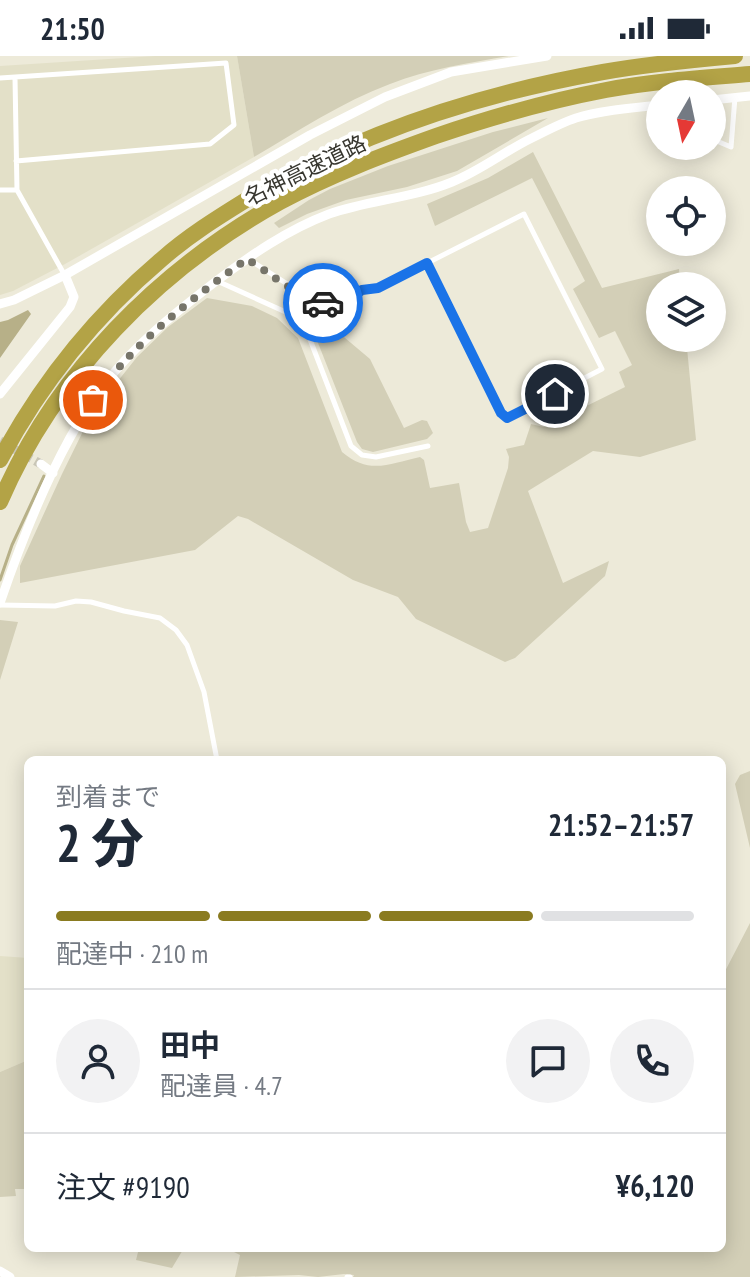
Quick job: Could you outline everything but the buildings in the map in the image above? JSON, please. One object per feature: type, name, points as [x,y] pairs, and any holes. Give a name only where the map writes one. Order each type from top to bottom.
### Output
[{"type":"highway","name":"名神高速道路","points":[[0,460],[48,382],[82,337],[119,297],[163,257],[214,220],[271,185],[328,156],[463,105],[603,72],[735,56]]},
{"type":"highway","name":"名神高速道路","points":[[0,502],[33,436],[62,392],[99,347],[177,271],[227,234],[281,202],[336,174],[402,148],[537,105],[608,90],[684,79],[750,74]]},
{"type":"street","points":[[0,304],[65,275],[310,135],[385,97],[451,72],[547,56]]},
{"type":"street","points":[[726,98],[750,96]]},
{"type":"street","points":[[0,604],[53,473],[82,417],[105,383],[158,327],[217,281],[271,242],[330,214],[455,181],[532,138],[577,118],[646,107]]},
{"type":"street","points":[[0,394],[70,307],[74,297],[65,275]]},
{"type":"street","points":[[41,464],[53,473]]},
{"type":"street","points":[[0,1271],[10,1277]]},
{"type":"lane","points":[[0,78],[226,63],[234,125],[210,144],[16,161]]},
{"type":"lane","points":[[15,78],[17,190],[65,275]]},
{"type":"lane","points":[[726,145],[731,147],[735,97]]},
{"type":"lane","points":[[0,190],[17,190]]},
{"type":"lane","points":[[247,259],[317,303],[335,304],[362,290],[378,288],[427,263],[524,214],[602,369],[507,418],[501,413],[427,263]]},
{"type":"lane","points":[[217,281],[299,318],[351,446],[362,455],[376,457],[428,446]]},
{"type":"lane","points":[[0,604],[55,606],[76,601],[91,602],[160,618],[176,630],[187,645],[204,692],[216,756]]},
{"type":"shaded area","points":[[155,56],[237,56],[254,157],[65,264],[0,295],[0,66]]},
{"type":"shaded area","points":[[237,56],[509,56],[434,70],[372,91],[254,157]]},
{"type":"shaded area","points":[[548,118],[457,171],[407,187],[346,200],[279,228],[274,223],[330,189],[388,166]]},
{"type":"shaded area","points":[[533,152],[602,288],[646,277],[646,352],[687,352],[696,440],[640,457],[593,451],[528,491],[563,583],[609,561],[605,576],[515,658],[505,662],[416,619],[398,597],[353,580],[238,516],[195,550],[20,583],[20,566],[91,415],[137,357],[168,327],[207,298],[252,306],[277,318],[298,338],[342,452],[370,466],[420,457],[424,460],[430,488],[459,483],[470,532],[488,528],[508,468],[506,449],[524,445],[531,424],[544,427],[625,387],[619,372],[632,365],[615,331],[599,338],[573,289],[585,281],[532,178],[435,226],[427,204],[488,178]]},
{"type":"shaded area","points":[[28,310],[31,314],[0,358],[0,322]]},
{"type":"shaded area","points":[[312,316],[319,316],[370,359],[404,428],[422,420],[427,421],[433,433],[427,439],[373,452],[362,449],[309,320]]},
{"type":"shaded area","points":[[0,620],[18,622],[0,680]]},
{"type":"shaded area","points":[[750,771],[750,848],[735,784],[740,775]]},
{"type":"shaded area","points":[[750,923],[750,1277],[353,1277],[344,1274],[235,1277],[240,1255],[234,1252],[726,1252],[726,969]]},
{"type":"shaded area","points":[[0,956],[24,958],[24,1062],[0,1072]]},
{"type":"shaded area","points":[[24,1062],[24,1189],[15,1189],[16,1196],[0,1197],[0,1072]]},
{"type":"shaded area","points":[[138,1252],[182,1252],[172,1268],[136,1260]]},
{"type":"waterway","points":[[0,580],[12,545],[44,476]]},
{"type":"tunnel","points":[[0,441],[41,464]]},
{"type":"way so far","points":[[93,400],[158,327],[247,259],[305,297],[323,303]]},
{"type":"route","points":[[323,303],[335,304],[347,300],[362,290],[378,288],[427,263],[501,413],[507,418],[555,394]]}]
